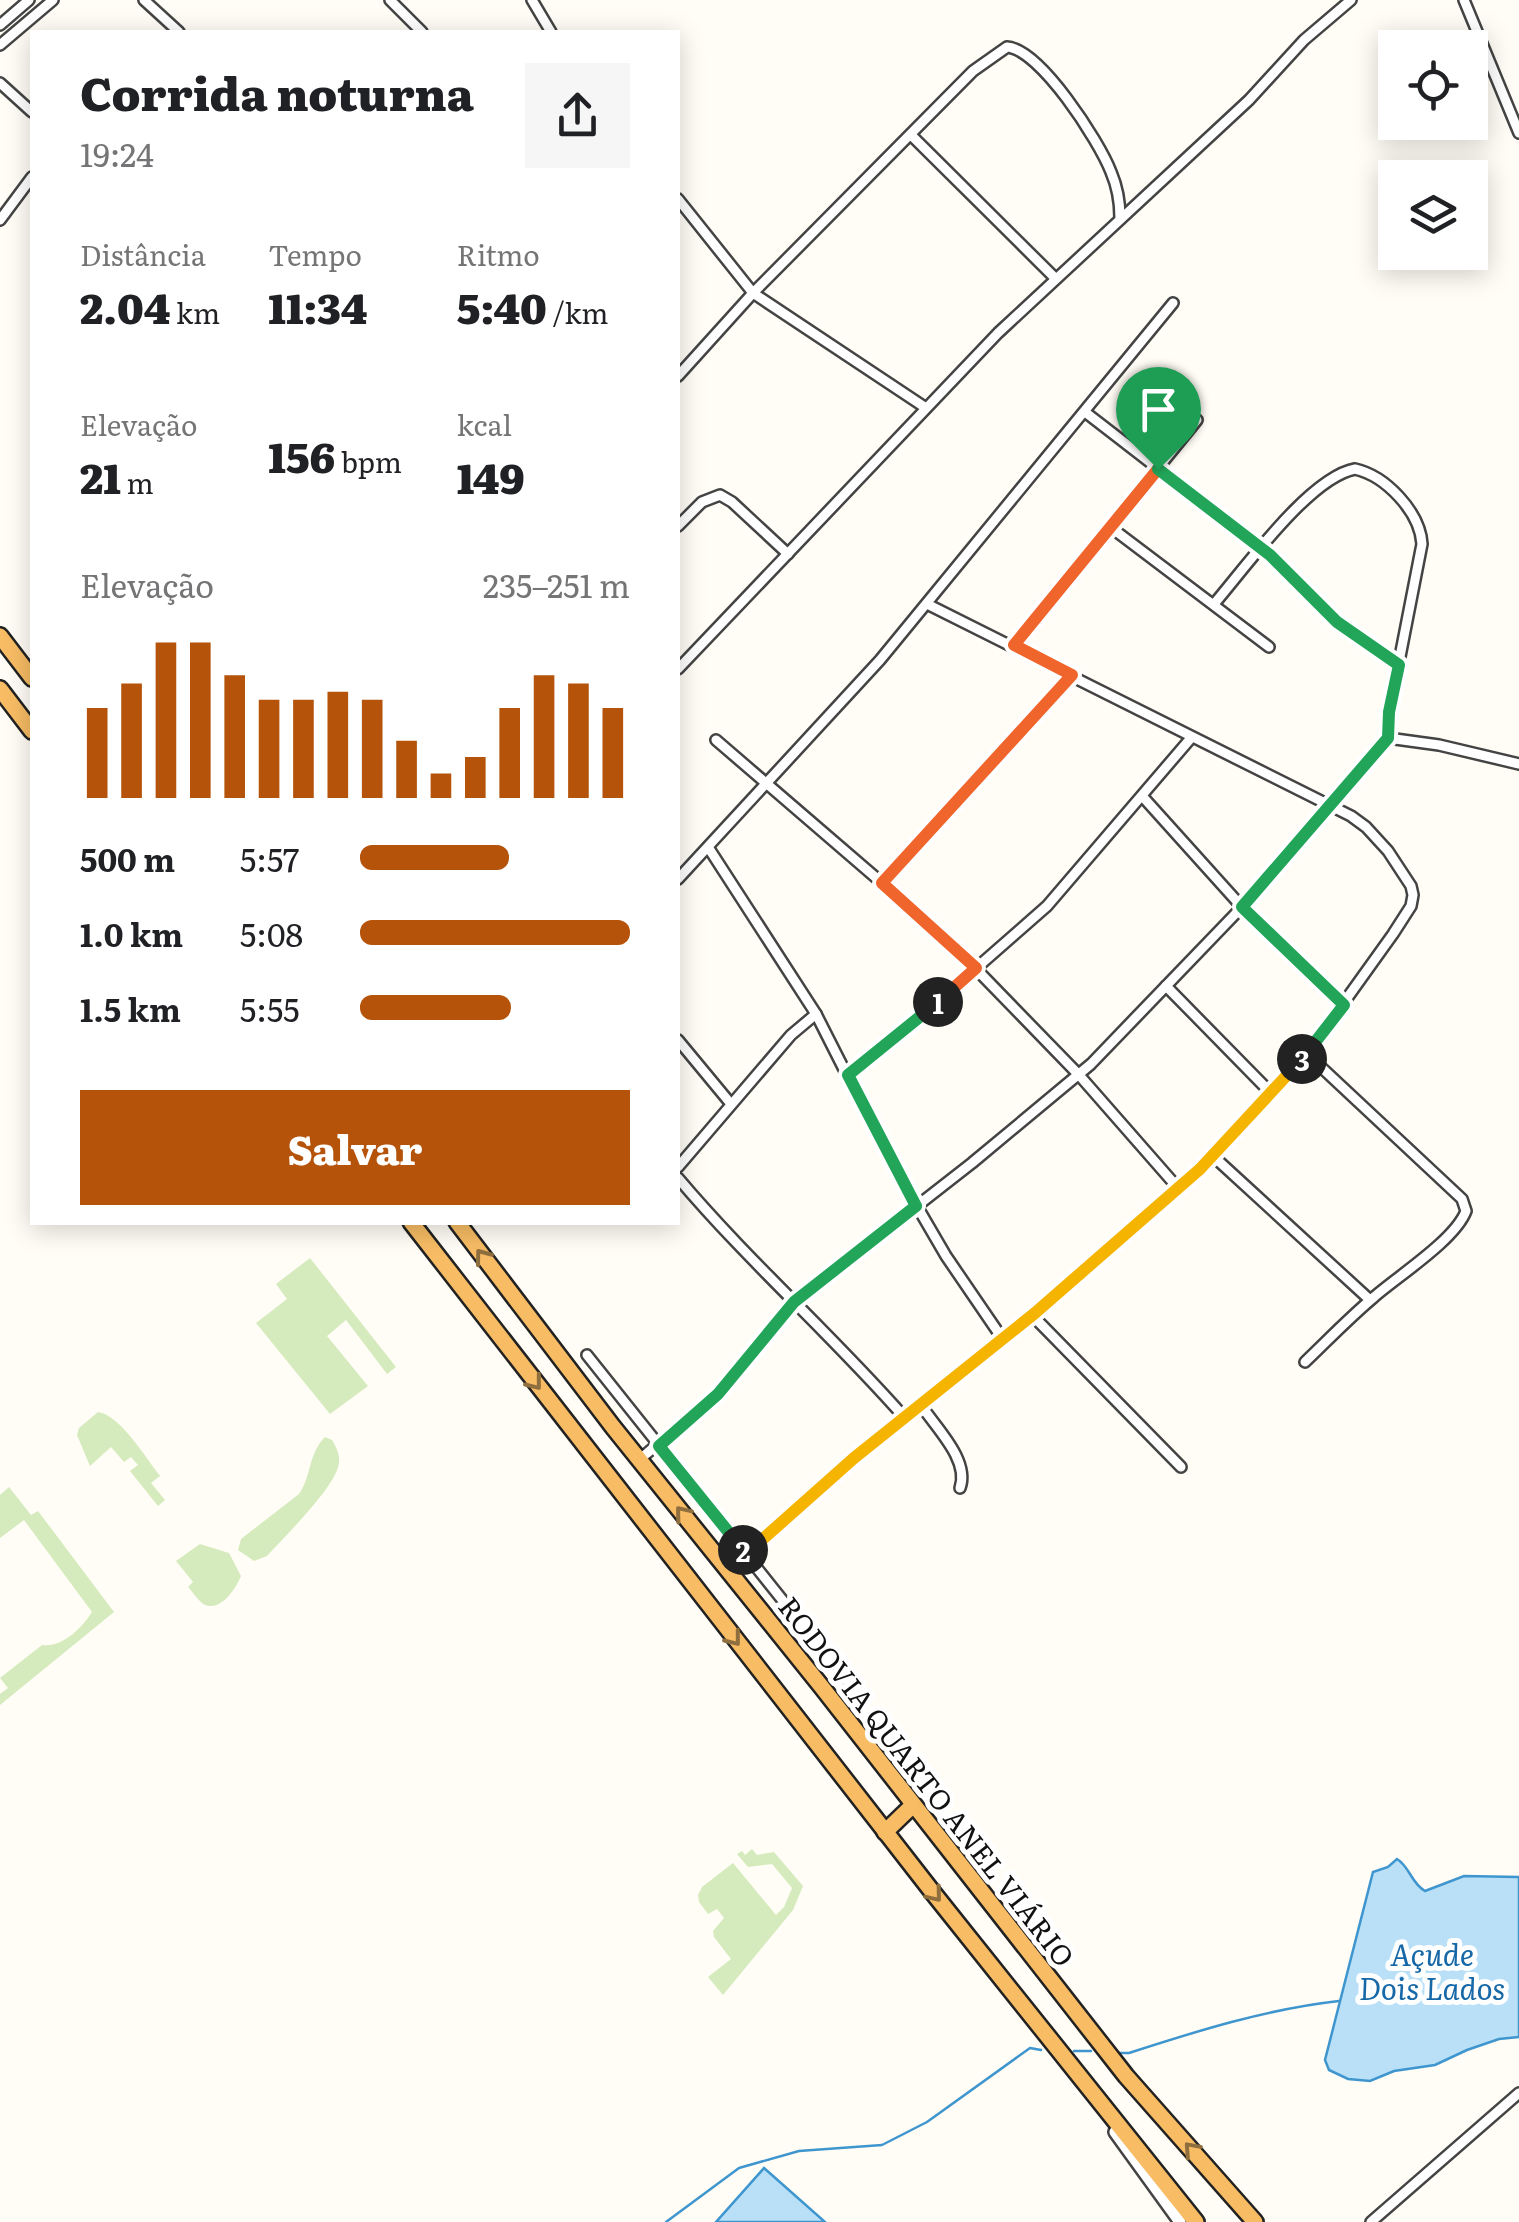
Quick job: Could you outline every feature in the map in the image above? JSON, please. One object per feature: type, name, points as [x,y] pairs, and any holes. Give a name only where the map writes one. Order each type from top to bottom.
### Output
[{"type":"highway","points":[[0,636],[30,675]]},
{"type":"highway","points":[[0,690],[30,728]]},
{"type":"highway","points":[[413,1225],[886,1832],[1196,2222]]},
{"type":"highway","name":"RODOVIA QUARTO ANEL VIÁRIO","points":[[459,1225],[1126,2076],[1256,2222]]},
{"type":"highway","points":[[585,1448],[613,1426]]},
{"type":"highway","points":[[886,1832],[912,1806]]},
{"type":"street","points":[[0,26],[29,0]]},
{"type":"street","points":[[0,45],[52,0]]},
{"type":"street","points":[[144,0],[177,30]]},
{"type":"street","points":[[390,0],[420,30]]},
{"type":"street","points":[[532,0],[550,30]]},
{"type":"street","points":[[680,666],[1055,278],[1249,100],[1304,40],[1352,0]]},
{"type":"street","points":[[1464,0],[1519,133]]},
{"type":"street","points":[[680,374],[754,293],[973,71],[1000,50],[1015,48],[1039,66],[1096,143],[1113,175],[1120,218]]},
{"type":"street","points":[[0,83],[30,110]]},
{"type":"street","points":[[911,135],[1055,278]]},
{"type":"street","points":[[0,220],[30,180]]},
{"type":"street","points":[[680,201],[754,293],[926,408]]},
{"type":"street","points":[[680,878],[927,604],[1173,303]]},
{"type":"street","points":[[1085,412],[1262,548],[1337,622],[1399,665]]},
{"type":"street","points":[[1014,645],[1198,420]]},
{"type":"street","points":[[640,1460],[718,1394],[794,1302],[1078,1075],[1242,907],[1388,738],[1389,712],[1421,532],[1387,484],[1355,469],[1336,474],[1316,489],[1214,604]]},
{"type":"street","points":[[680,524],[702,502],[720,495],[788,554]]},
{"type":"street","points":[[1110,526],[1270,646]]},
{"type":"street","points":[[727,1570],[904,1417],[1032,1315],[1213,1156],[1306,1054],[1344,1005],[1404,918],[1414,896],[1395,860],[1366,827],[1329,804],[927,604]]},
{"type":"street","points":[[882,883],[1072,675]]},
{"type":"street","points":[[848,1075],[1047,906],[1191,738]]},
{"type":"street","points":[[1388,738],[1439,745],[1519,764]]},
{"type":"street","points":[[716,740],[976,968],[1178,1188]]},
{"type":"street","points":[[1143,797],[1242,907],[1344,1005]]},
{"type":"street","points":[[708,848],[816,1014],[916,1206],[1002,1338]]},
{"type":"street","points":[[1166,986],[1270,1092]]},
{"type":"street","points":[[680,1165],[790,1035],[816,1014]]},
{"type":"street","points":[[680,1042],[730,1104]]},
{"type":"street","points":[[1305,1362],[1455,1227],[1464,1216],[1466,1204],[1306,1054]]},
{"type":"street","points":[[1213,1156],[1370,1300]]},
{"type":"street","points":[[680,1180],[746,1256],[840,1346],[904,1417]]},
{"type":"street","points":[[1032,1315],[1181,1467]]},
{"type":"street","points":[[587,1355],[848,1681]]},
{"type":"street","points":[[921,1405],[960,1464],[960,1488]]},
{"type":"street","points":[[1050,2038],[1180,2222]]},
{"type":"street","points":[[1371,2222],[1519,2093]]},
{"type":"green space","points":[[310,1258],[396,1367],[387,1374],[346,1320],[327,1336],[368,1386],[330,1414],[256,1323],[287,1299],[276,1284]]},
{"type":"green space","points":[[98,1412],[124,1429],[160,1476],[151,1483],[165,1500],[158,1506],[130,1471],[138,1465],[131,1457],[124,1462],[111,1447],[90,1466],[77,1435],[79,1428]]},
{"type":"green space","points":[[325,1437],[332,1440],[339,1456],[330,1484],[267,1556],[254,1561],[238,1550],[241,1539],[299,1494]]},
{"type":"green space","points":[[9,1487],[31,1515],[38,1511],[114,1612],[0,1705],[0,1694],[8,1688],[0,1678],[42,1645],[71,1636],[92,1612],[24,1520],[0,1538],[0,1495]]},
{"type":"green space","points":[[200,1544],[229,1553],[241,1576],[232,1592],[217,1605],[205,1605],[198,1599],[188,1587],[193,1582],[176,1561]]},
{"type":"green space","points":[[752,1849],[757,1855],[774,1852],[803,1886],[793,1910],[723,1995],[708,1977],[731,1959],[714,1937],[713,1931],[724,1918],[717,1909],[708,1914],[699,1902],[702,1887],[733,1863],[776,1915],[792,1888],[772,1864],[748,1867],[737,1854],[742,1851],[745,1855]]},
{"type":"water","name":"Açude Dois Lados","points":[[1397,1859],[1425,1891],[1464,1876],[1519,1877],[1519,2037],[1499,2039],[1435,2065],[1394,2071],[1370,2081],[1348,2079],[1329,2070],[1325,2060],[1373,1872]]},
{"type":"water","points":[[764,2168],[825,2222],[716,2222]]},
{"type":"waterway","points":[[1119,2053],[1259,2015],[1339,2001]]},
{"type":"waterway","points":[[666,2222],[739,2168],[799,2151],[882,2145],[927,2122],[1030,2048],[1041,2050]]},
{"type":"waterway","points":[[1074,2051],[1091,2051]]},
{"type":"route","points":[[1158,469],[1270,555],[1337,622],[1399,665],[1388,738],[1242,907],[1344,1005],[1306,1054],[1200,1169],[1035,1313],[854,1458],[746,1554],[659,1446],[718,1394],[794,1302],[916,1206],[848,1075],[976,968],[882,883],[1072,675],[1014,645],[1158,469]]}]
